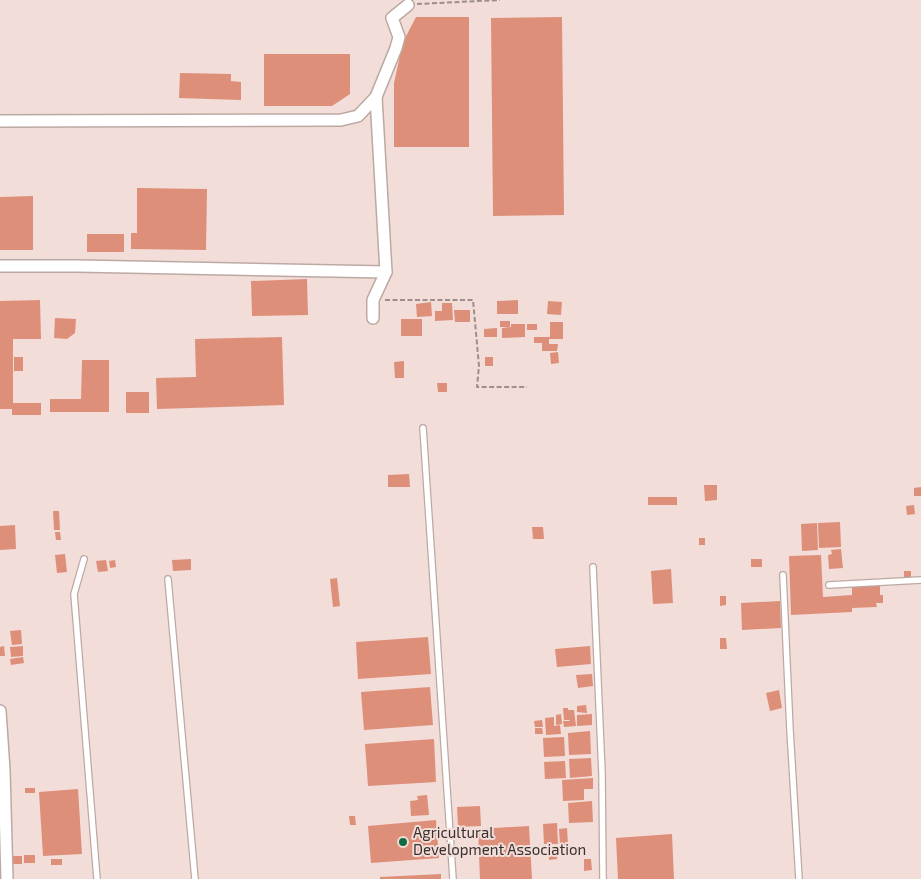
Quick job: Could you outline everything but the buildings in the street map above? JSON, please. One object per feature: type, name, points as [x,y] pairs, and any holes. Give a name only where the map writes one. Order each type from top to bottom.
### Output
[{"type":"street","points":[[0,121],[341,120],[358,116],[376,98],[396,48],[399,37],[392,18],[408,5]]},
{"type":"street","points":[[373,318],[373,300],[386,272],[376,98]]},
{"type":"street","points":[[0,266],[386,272]]},
{"type":"street","points":[[0,711],[4,770],[7,879]]},
{"type":"lane","points":[[423,428],[453,879]]},
{"type":"lane","points":[[84,558],[74,594],[97,879]]},
{"type":"lane","points":[[593,567],[602,773],[603,879]]},
{"type":"lane","points":[[783,575],[799,879]]},
{"type":"lane","points":[[168,579],[195,879]]},
{"type":"lane","points":[[829,585],[921,580]]},
{"type":"path","points":[[408,5],[500,0]]},
{"type":"path","points":[[373,300],[473,300],[479,366],[477,387],[527,386]]},
{"type":"place","name":"Agricultural Development Association","points":[[403,842]]}]
